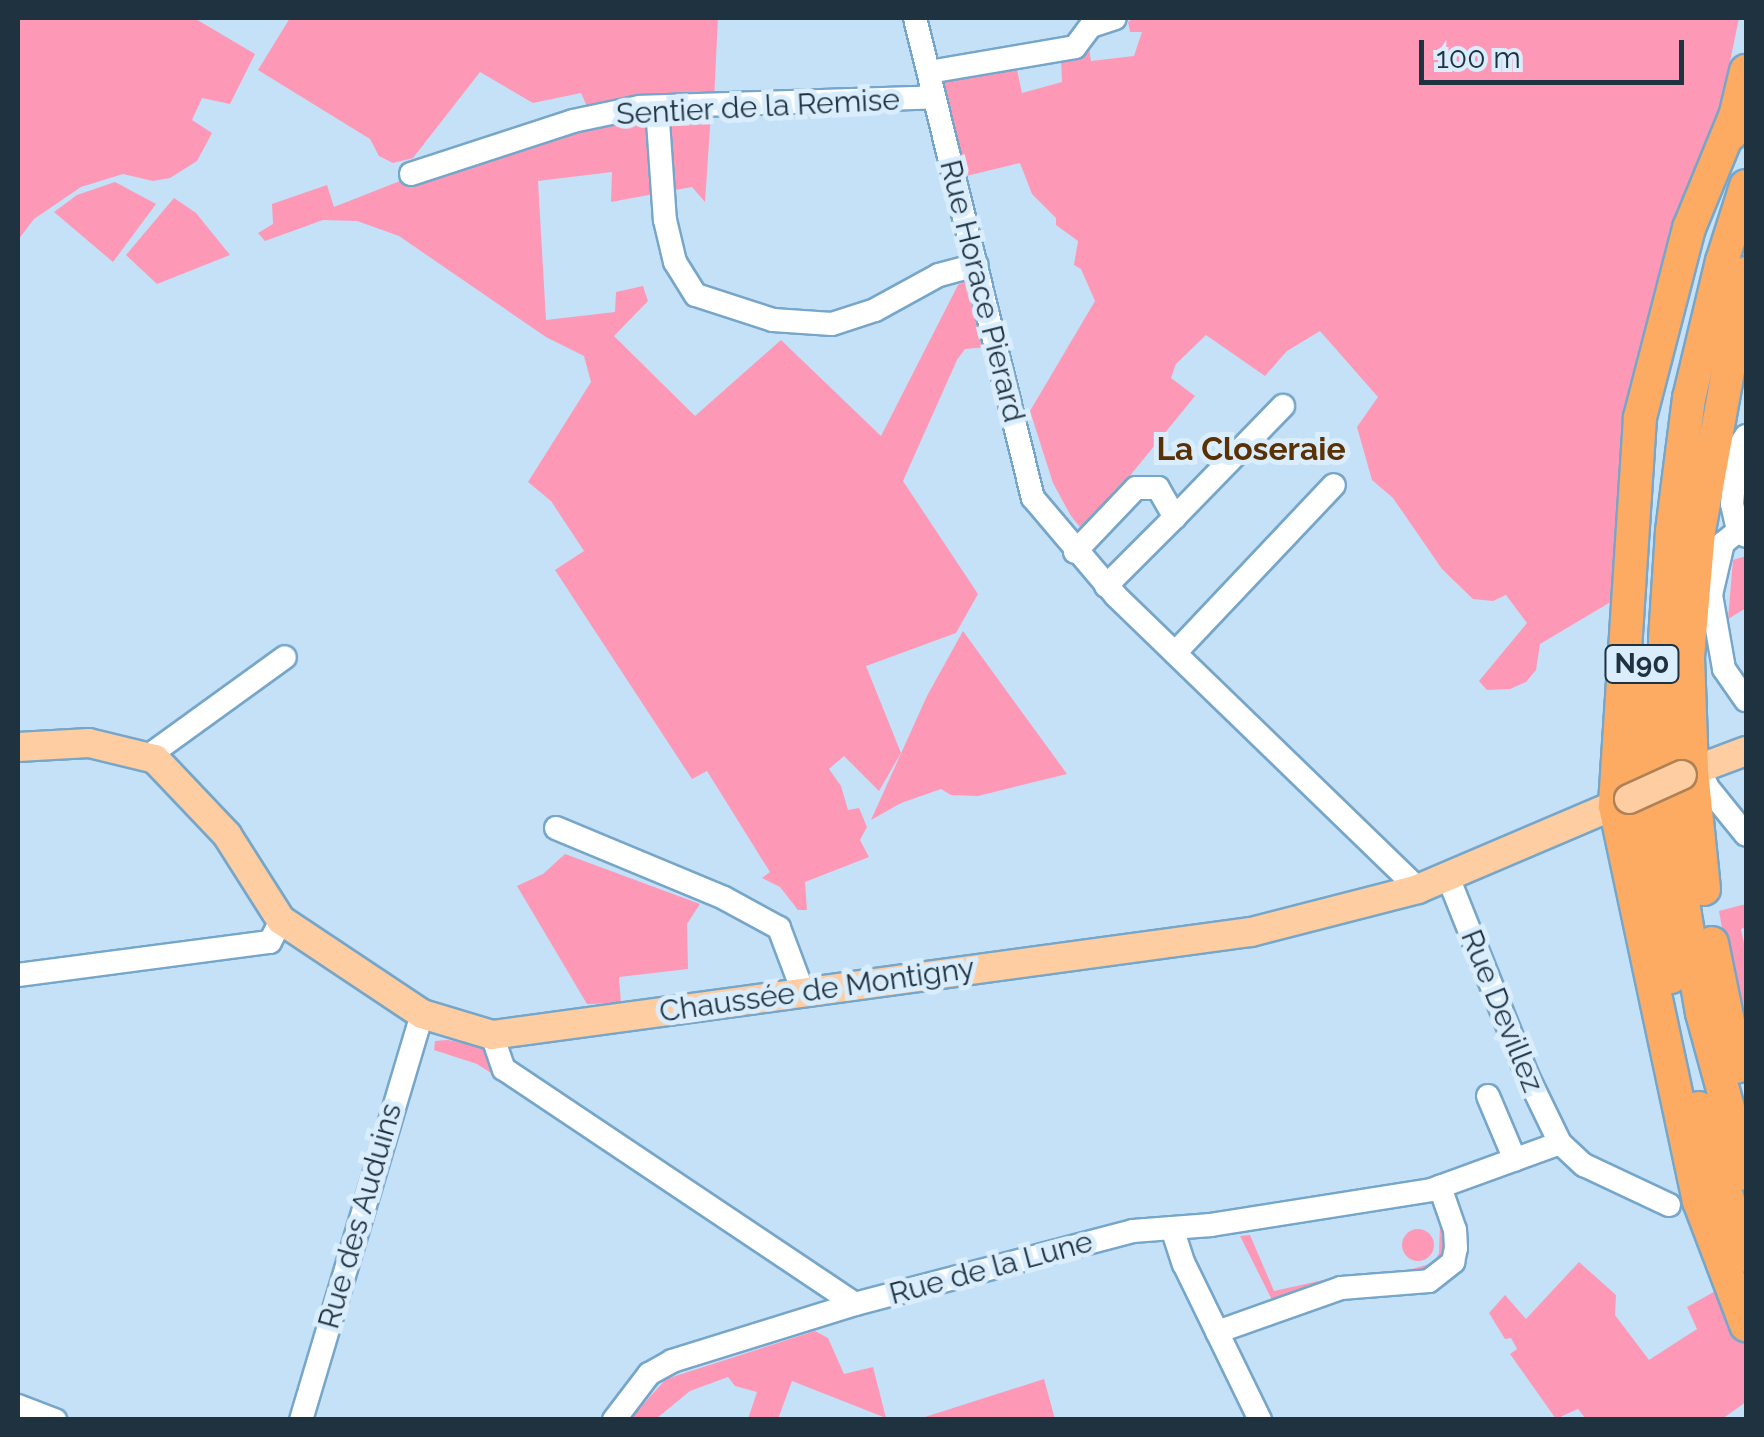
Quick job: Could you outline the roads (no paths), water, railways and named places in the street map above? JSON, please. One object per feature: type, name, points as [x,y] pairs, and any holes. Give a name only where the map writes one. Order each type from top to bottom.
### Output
[{"type":"highway","name":"N90","points":[[1746,70],[1667,381],[1654,461],[1640,713],[1646,829],[1669,966],[1703,1126],[1746,1256]]},
{"type":"highway","points":[[1736,116],[1690,228],[1640,418],[1622,802],[1699,1201],[1746,1325]]},
{"type":"highway","name":"N90","points":[[1746,186],[1722,260],[1689,398],[1672,532],[1665,640],[1667,754],[1685,915],[1702,1013],[1746,1174]]},
{"type":"highway","points":[[1746,273],[1698,532],[1688,658],[1691,772],[1707,917],[1746,1100]]},
{"type":"main road","name":"Chaussée de Montigny","points":[[18,747],[89,743],[147,757],[182,784],[228,835],[281,920],[422,1014],[492,1035],[1251,932],[1418,889],[1746,751]]},
{"type":"street","name":"Rue Horace Pierard","points":[[915,18],[1033,498],[1106,586],[1418,889]]},
{"type":"street","points":[[929,72],[1075,47],[1091,26],[1115,18]]},
{"type":"street","name":"Sentier de la Remise","points":[[410,174],[573,121],[656,107],[934,97]]},
{"type":"street","points":[[656,107],[665,220],[674,262],[696,295],[773,320],[832,324],[875,310],[939,276],[976,265]]},
{"type":"street","points":[[1106,586],[1283,406]]},
{"type":"street","points":[[1746,436],[1737,450],[1734,486],[1742,534],[1722,544],[1712,595],[1724,669],[1746,700]]},
{"type":"street","points":[[1175,654],[1334,485]]},
{"type":"street","points":[[1075,552],[1136,488],[1158,488],[1176,517]]},
{"type":"street","points":[[147,757],[285,658]]},
{"type":"street","points":[[1691,772],[1746,834]]},
{"type":"street","points":[[556,828],[724,898],[779,928],[803,992]]},
{"type":"street","name":"Rue Devillez","points":[[1448,877],[1527,1076],[1560,1143],[1584,1165],[1669,1205]]},
{"type":"street","points":[[18,975],[270,942],[281,920]]},
{"type":"street","name":"Rue des Auduins","points":[[301,1420],[422,1014]]},
{"type":"street","name":"Rue de la Lune","points":[[492,1035],[504,1069],[855,1304],[1076,1245],[1450,1184]]},
{"type":"street","points":[[1488,1096],[1516,1160]]},
{"type":"street","points":[[1214,1326],[1341,1288],[1430,1281],[1453,1262],[1456,1248],[1450,1184],[1560,1143]]},
{"type":"street","points":[[1172,1228],[1184,1264],[1260,1420]]},
{"type":"street","points":[[614,1420],[649,1374],[672,1361],[855,1304]]},
{"type":"street","points":[[18,1406],[54,1420]]},
{"type":"district","name":"La Closeraie","points":[[1251,449]]}]
